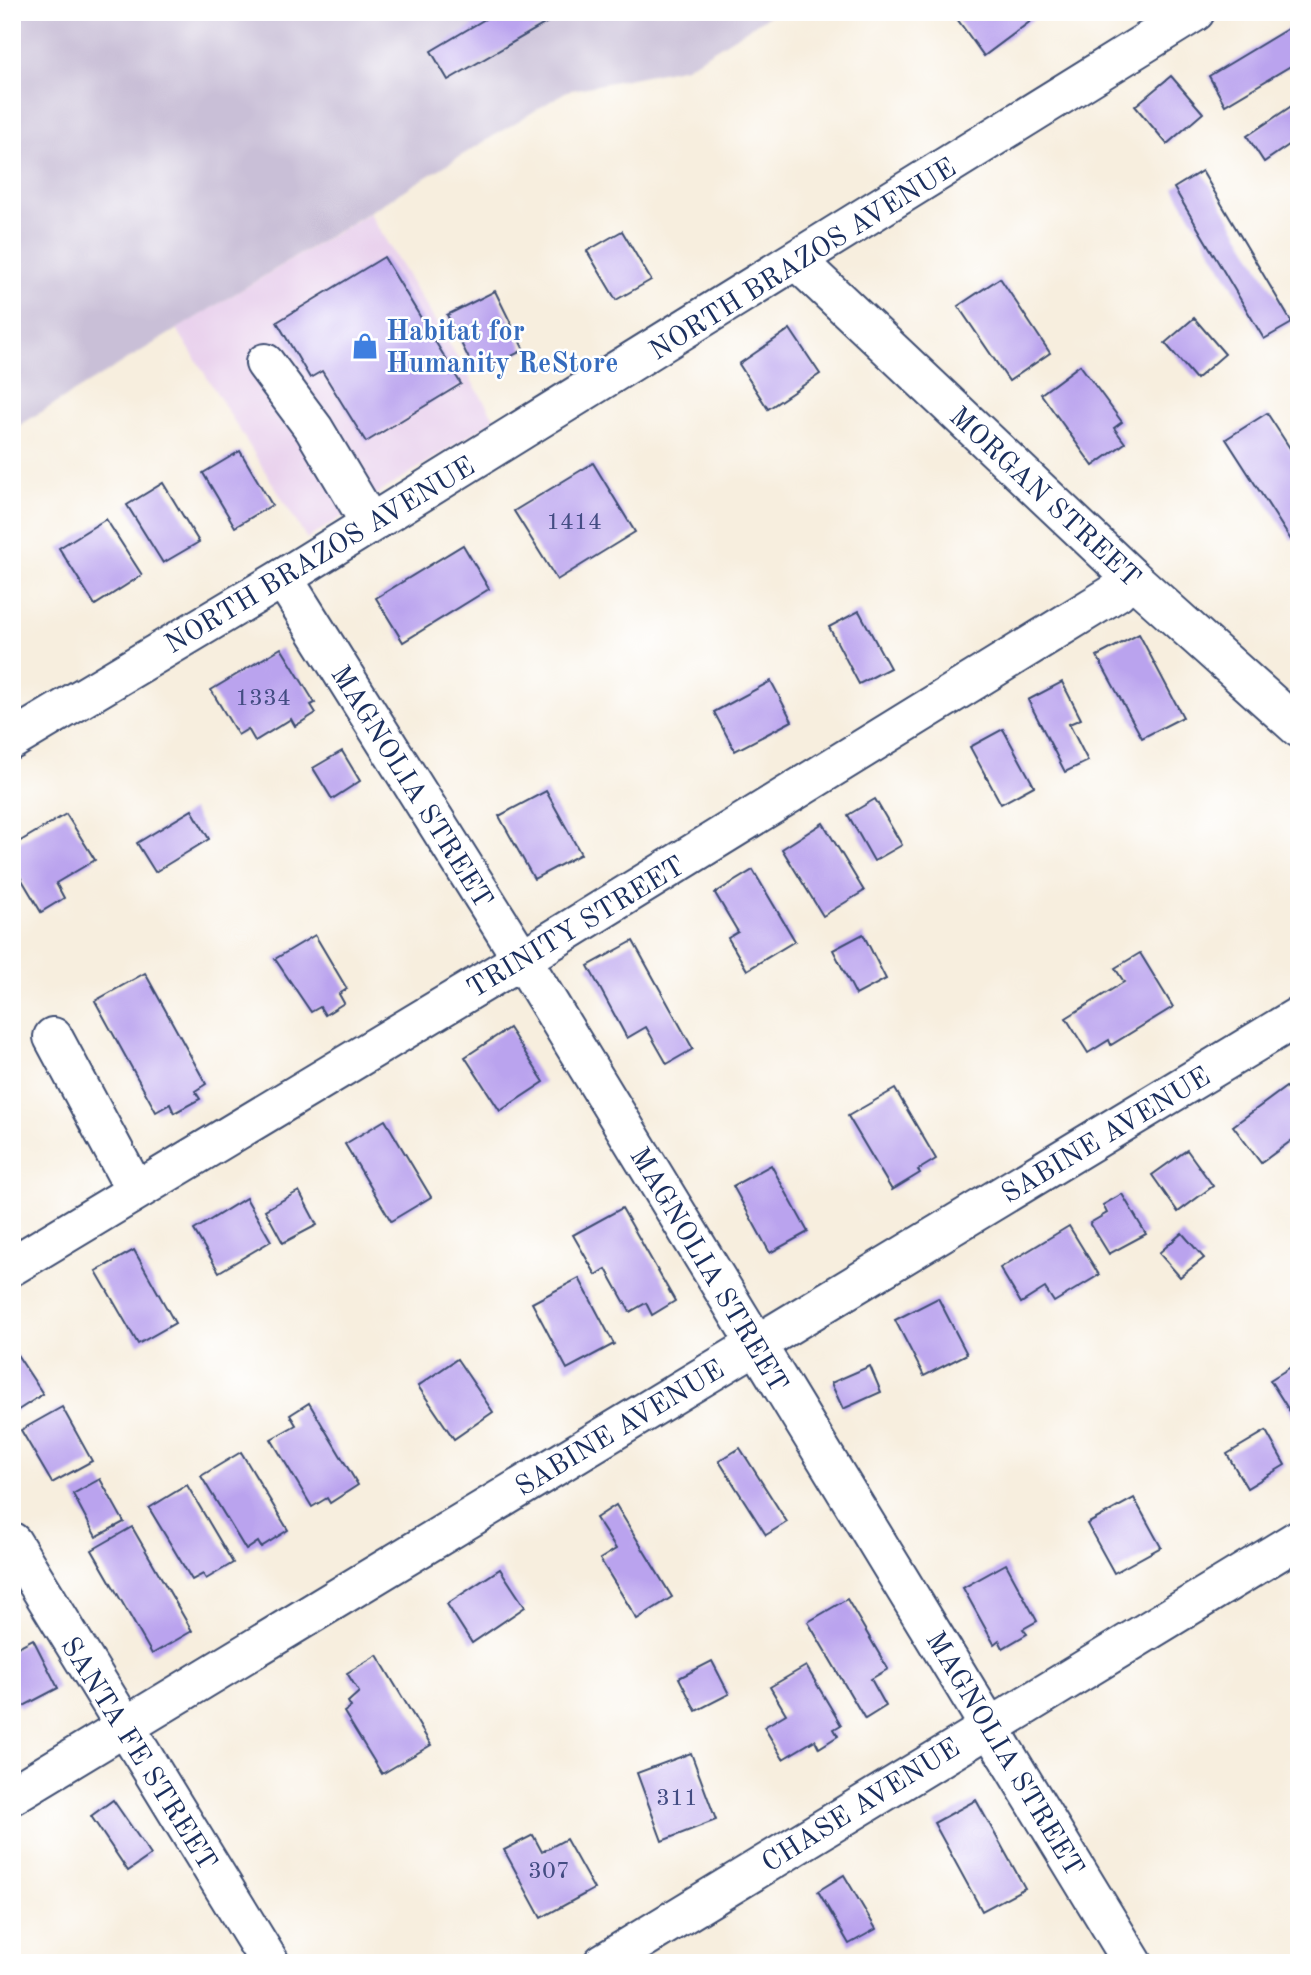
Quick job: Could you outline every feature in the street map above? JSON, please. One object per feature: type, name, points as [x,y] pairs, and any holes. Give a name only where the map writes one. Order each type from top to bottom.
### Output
[{"type":"street","name":"NORTH BRAZOS AVENUE","points":[[12,740],[283,578],[1195,12]]},
{"type":"street","name":"MORGAN STREET","points":[[797,261],[1131,577],[1299,728]]},
{"type":"street","points":[[265,363],[314,429],[370,523]]},
{"type":"street","name":"TRINITY STREET","points":[[12,1266],[522,959],[1117,592],[1131,577]]},
{"type":"street","name":"MAGNOLIA STREET","points":[[283,578],[522,959],[1133,1963]]},
{"type":"street","name":"SABINE AVENUE","points":[[12,1795],[1299,1016]]},
{"type":"street","points":[[53,1037],[135,1190]]},
{"type":"street","name":"CHASE AVENUE","points":[[603,1963],[1299,1539]]},
{"type":"street","name":"SANTA FE STREET","points":[[12,1542],[270,1963]]},
{"type":"shaded area","points":[[12,12],[775,12],[686,67],[567,91],[12,430]]},
{"type":"shaded area","points":[[369,213],[495,419],[307,539],[177,329]]},
{"type":"building","points":[[497,12],[565,12],[448,80],[431,51]]},
{"type":"building","points":[[952,12],[1043,12],[984,56]]},
{"type":"building","points":[[1299,22],[1299,61],[1225,105],[1209,76]]},
{"type":"building","points":[[1171,76],[1203,113],[1167,144],[1135,106]]},
{"type":"building","points":[[1299,101],[1299,138],[1264,162],[1247,136]]},
{"type":"building","points":[[1202,171],[1292,323],[1264,339],[1174,188]]},
{"type":"building","points":[[622,231],[651,280],[616,300],[587,251]]},
{"type":"building","name":"Habitat for Humanity ReStore","points":[[384,257],[461,384],[366,442],[322,371],[310,378],[277,322]]},
{"type":"building","points":[[1000,278],[1050,353],[1009,381],[958,306]]},
{"type":"building","points":[[495,291],[524,350],[476,373],[447,315]]},
{"type":"building","points":[[1194,318],[1225,354],[1196,379],[1165,343]]},
{"type":"building","points":[[790,329],[820,374],[768,409],[739,364]]},
{"type":"building","points":[[1080,365],[1122,422],[1114,428],[1125,443],[1093,466],[1041,394]]},
{"type":"building","points":[[1267,413],[1299,462],[1299,535],[1291,540],[1226,439]]},
{"type":"building","points":[[240,451],[272,505],[235,527],[203,473]]},
{"type":"building","points":[[593,463],[635,532],[557,580],[514,511]]},
{"type":"building","points":[[163,483],[199,542],[163,563],[127,505]]},
{"type":"building","points":[[106,519],[142,575],[95,605],[59,548]]},
{"type":"building","points":[[463,545],[489,589],[403,642],[376,598]]},
{"type":"building","points":[[859,611],[890,668],[859,684],[829,627]]},
{"type":"building","points":[[1139,634],[1183,717],[1142,738],[1097,656]]},
{"type":"building","points":[[281,648],[315,703],[311,705],[316,713],[295,726],[291,719],[255,741],[248,729],[238,735],[211,690]]},
{"type":"building","points":[[771,681],[792,721],[735,751],[714,712]]},
{"type":"building","points":[[1062,682],[1081,719],[1069,724],[1088,761],[1065,772],[1028,700]]},
{"type":"building","points":[[1003,729],[1034,786],[1001,804],[970,747]]},
{"type":"building","points":[[342,751],[360,781],[332,799],[313,768]]},
{"type":"building","points":[[546,791],[581,854],[534,879],[499,816]]},
{"type":"building","points":[[875,799],[902,845],[874,861],[848,815]]},
{"type":"building","points":[[192,810],[209,839],[155,872],[137,843]]},
{"type":"building","points":[[66,814],[95,860],[56,883],[64,898],[41,912],[12,863],[12,846]]},
{"type":"building","points":[[823,823],[864,891],[823,916],[782,849]]},
{"type":"building","points":[[753,870],[795,941],[747,970],[728,938],[738,932],[715,893]]},
{"type":"building","points":[[863,934],[886,979],[856,995],[833,950]]},
{"type":"building","points":[[315,935],[347,989],[339,994],[344,1003],[325,1015],[320,1007],[311,1012],[275,959]]},
{"type":"building","points":[[633,941],[693,1049],[667,1064],[646,1027],[627,1038],[588,966]]},
{"type":"building","points":[[1140,953],[1173,1007],[1111,1045],[1109,1040],[1088,1053],[1066,1018],[1124,982],[1115,968]]},
{"type":"building","points":[[145,973],[206,1084],[195,1091],[200,1099],[174,1113],[170,1104],[156,1112],[95,1001]]},
{"type":"building","points":[[509,1028],[544,1082],[500,1111],[465,1057]]},
{"type":"building","points":[[1286,1087],[1299,1105],[1299,1135],[1261,1163],[1233,1126]]},
{"type":"building","points":[[895,1089],[936,1159],[918,1170],[920,1173],[892,1190],[848,1116]]},
{"type":"building","points":[[385,1120],[431,1197],[391,1221],[345,1144]]},
{"type":"building","points":[[1187,1150],[1213,1186],[1178,1212],[1152,1175]]},
{"type":"building","points":[[771,1165],[808,1232],[770,1253],[733,1186]]},
{"type":"building","points":[[299,1191],[317,1225],[283,1243],[265,1210]]},
{"type":"building","points":[[1122,1194],[1146,1234],[1109,1254],[1090,1223],[1107,1213],[1103,1205]]},
{"type":"building","points":[[246,1198],[271,1241],[219,1272],[194,1230]]},
{"type":"building","points":[[622,1208],[675,1301],[652,1315],[646,1303],[630,1312],[606,1269],[596,1275],[573,1235]]},
{"type":"building","points":[[1069,1226],[1099,1275],[1054,1302],[1045,1288],[1021,1303],[1000,1268]]},
{"type":"building","points":[[1182,1233],[1204,1258],[1180,1277],[1159,1253]]},
{"type":"building","points":[[134,1250],[175,1323],[138,1344],[96,1271]]},
{"type":"building","points":[[579,1278],[614,1344],[567,1369],[532,1303]]},
{"type":"building","points":[[938,1298],[967,1354],[924,1376],[895,1320]]},
{"type":"building","points":[[12,1347],[43,1394],[12,1414]]},
{"type":"building","points":[[457,1359],[493,1412],[454,1439],[418,1386]]},
{"type":"building","points":[[1299,1362],[1299,1426],[1270,1380]]},
{"type":"building","points":[[870,1366],[881,1392],[843,1409],[831,1383]]},
{"type":"building","points":[[309,1403],[358,1485],[330,1503],[327,1498],[312,1507],[271,1439],[296,1425],[290,1415]]},
{"type":"building","points":[[62,1407],[92,1461],[52,1483],[21,1430]]},
{"type":"building","points":[[1266,1431],[1285,1465],[1247,1488],[1227,1454]]},
{"type":"building","points":[[740,1448],[787,1522],[766,1535],[719,1461]]},
{"type":"building","points":[[241,1452],[288,1530],[261,1547],[258,1542],[246,1550],[201,1476]]},
{"type":"building","points":[[100,1479],[124,1522],[96,1537],[73,1494]]},
{"type":"building","points":[[187,1485],[233,1563],[206,1579],[203,1574],[192,1580],[149,1508]]},
{"type":"building","points":[[1134,1498],[1161,1547],[1114,1573],[1087,1524]]},
{"type":"building","points":[[616,1505],[672,1597],[637,1619],[600,1559],[616,1549],[596,1518]]},
{"type":"building","points":[[132,1527],[192,1631],[152,1654],[92,1550]]},
{"type":"building","points":[[1006,1564],[1037,1621],[1023,1629],[1027,1634],[1003,1648],[999,1640],[994,1644],[963,1588]]},
{"type":"building","points":[[500,1569],[525,1607],[472,1643],[447,1604]]},
{"type":"building","points":[[847,1599],[888,1669],[871,1679],[886,1706],[865,1719],[808,1622]]},
{"type":"building","points":[[33,1639],[58,1688],[20,1708],[18,1704],[12,1707],[12,1650]]},
{"type":"building","points":[[377,1655],[431,1745],[382,1774],[344,1712],[351,1707],[348,1702],[359,1692],[347,1673]]},
{"type":"building","points":[[712,1661],[729,1694],[696,1711],[679,1678]]},
{"type":"building","points":[[806,1666],[841,1725],[834,1729],[838,1736],[819,1748],[815,1740],[783,1759],[764,1727],[786,1714],[770,1687]]},
{"type":"building","points":[[691,1753],[716,1820],[662,1841],[637,1773]]},
{"type":"building","points":[[113,1800],[151,1855],[128,1871],[91,1816]]},
{"type":"building","points":[[976,1800],[1025,1888],[982,1911],[934,1823]]},
{"type":"building","points":[[533,1835],[542,1852],[566,1839],[594,1889],[541,1918],[504,1850]]},
{"type":"building","points":[[844,1875],[876,1929],[849,1944],[818,1891]]},
{"type":"place","name":"Habitat for Humanity ReStore","points":[[365,346]]}]
